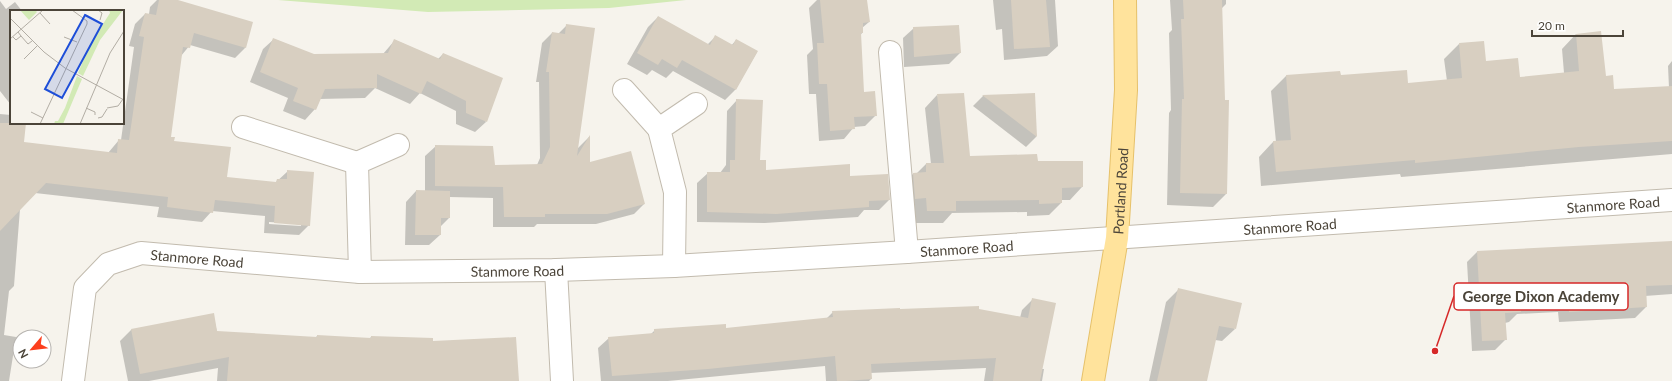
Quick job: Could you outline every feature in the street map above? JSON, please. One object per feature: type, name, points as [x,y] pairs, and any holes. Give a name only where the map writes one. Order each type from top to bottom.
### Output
[{"type":"main road","name":"Portland Road","points":[[1094,381],[1117,238],[1126,90],[1125,0]]},
{"type":"street","name":"Stanmore Road","points":[[890,52],[907,252]]},
{"type":"street","points":[[624,90],[659,129],[675,192],[674,266]]},
{"type":"street","points":[[659,129],[696,104]]},
{"type":"street","points":[[243,127],[357,163],[398,145]]},
{"type":"street","points":[[357,163],[360,272]]},
{"type":"street","name":"Stanmore Road","points":[[73,381],[85,288],[108,264],[141,253],[360,272],[556,270],[674,266],[907,252],[1672,200]]},
{"type":"street","points":[[556,270],[562,381]]},
{"type":"green space","points":[[278,0],[686,0],[609,8],[428,12]]},
{"type":"building","points":[[159,0],[178,0],[253,22],[246,48],[194,33],[190,48],[183,47],[171,137],[175,137],[174,141],[231,147],[227,177],[276,182],[277,179],[287,179],[287,170],[314,172],[310,226],[274,223],[275,206],[215,200],[213,213],[167,207],[168,197],[46,183],[0,231],[0,123],[26,124],[24,142],[117,153],[118,139],[129,140],[144,37],[139,36],[145,13],[156,15]]},
{"type":"building","points":[[820,0],[867,0],[870,22],[863,23],[863,33],[861,33],[864,92],[875,91],[877,116],[854,117],[855,129],[830,131],[827,84],[819,84],[817,43],[824,43]]},
{"type":"building","points":[[1011,0],[1046,0],[1050,47],[1014,49]]},
{"type":"building","points":[[1183,0],[1222,0],[1225,100],[1229,100],[1227,194],[1180,193],[1182,99],[1184,99],[1181,19],[1184,19]]},
{"type":"building","points":[[658,16],[710,45],[715,35],[733,45],[736,39],[758,51],[736,90],[682,60],[677,68],[662,59],[658,65],[637,53]]},
{"type":"building","points":[[566,24],[595,28],[577,156],[590,135],[590,162],[631,151],[645,204],[607,214],[545,214],[545,217],[504,217],[503,187],[435,186],[435,145],[493,146],[495,165],[542,164],[550,147],[549,72],[546,72],[552,32],[565,34]]},
{"type":"building","points":[[959,25],[961,53],[914,57],[913,27]]},
{"type":"building","points":[[1601,31],[1606,76],[1613,75],[1614,89],[1672,86],[1672,141],[1579,147],[1415,163],[1415,160],[1276,172],[1273,141],[1291,140],[1286,75],[1340,71],[1341,75],[1407,70],[1408,83],[1462,78],[1459,43],[1484,41],[1486,61],[1518,58],[1520,77],[1579,71],[1576,34]]},
{"type":"building","points":[[273,38],[314,54],[388,53],[394,39],[440,59],[443,53],[503,78],[487,122],[466,113],[466,101],[427,81],[421,94],[377,74],[377,88],[325,89],[316,110],[293,101],[298,88],[260,72]]},
{"type":"building","points":[[964,93],[970,156],[1037,154],[1038,161],[1083,161],[1083,187],[1062,188],[1062,203],[1039,204],[1039,200],[956,201],[956,211],[927,211],[926,198],[915,199],[913,173],[926,172],[926,163],[944,163],[937,94]]},
{"type":"building","points":[[1035,93],[1037,137],[982,95]]},
{"type":"building","points":[[736,99],[763,100],[760,160],[766,160],[766,170],[850,164],[850,176],[888,174],[890,200],[869,201],[869,207],[776,214],[707,212],[707,172],[730,172],[730,160],[735,160]]},
{"type":"building","points":[[416,190],[450,191],[450,218],[441,218],[441,235],[415,235]]},
{"type":"building","points":[[1672,241],[1672,285],[1646,286],[1647,307],[1569,312],[1568,302],[1520,305],[1521,312],[1505,313],[1507,340],[1482,341],[1477,251]]},
{"type":"building","points":[[1178,288],[1242,303],[1236,329],[1219,326],[1207,381],[1157,381]]},
{"type":"building","points":[[1032,298],[1056,303],[1040,381],[993,381],[996,358],[871,364],[872,379],[837,381],[835,356],[708,369],[612,376],[608,337],[654,333],[654,329],[726,324],[726,328],[833,317],[832,311],[979,306],[979,309],[1028,318]]},
{"type":"building","points":[[214,313],[217,331],[317,337],[317,335],[371,338],[371,336],[433,338],[433,341],[516,337],[519,381],[227,381],[229,357],[140,374],[131,329]]},
{"type":"place","name":"George Dixon Academy","points":[[1435,351]]}]
